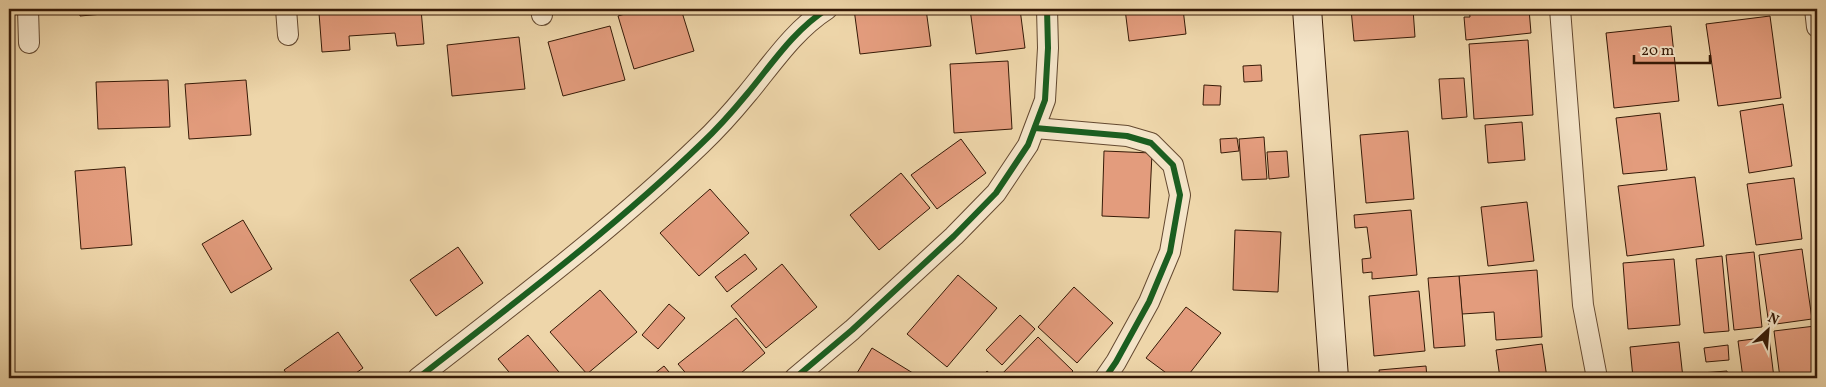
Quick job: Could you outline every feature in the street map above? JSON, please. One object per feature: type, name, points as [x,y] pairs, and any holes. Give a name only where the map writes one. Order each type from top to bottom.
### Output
[{"type":"street","points":[[28,9],[29,42]]},
{"type":"street","points":[[286,9],[288,35]]},
{"type":"street","points":[[795,378],[852,330],[925,263],[996,193],[1028,145],[1045,100],[1048,48],[1047,9]]},
{"type":"street","points":[[1307,9],[1334,378]]},
{"type":"street","points":[[1560,9],[1583,305],[1597,378]]},
{"type":"street","points":[[1815,9],[1817,27]]},
{"type":"street","points":[[418,378],[606,228],[702,143],[746,95],[815,12]]},
{"type":"street","points":[[1034,128],[1127,136],[1151,143],[1173,165],[1180,195],[1170,252],[1149,302],[1116,362],[1104,378]]},
{"type":"building","points":[[79,9],[125,9],[126,12],[80,16]]},
{"type":"building","points":[[371,9],[421,9],[424,44],[397,46],[395,33],[349,36],[350,50],[322,52],[319,13]]},
{"type":"building","points":[[642,9],[681,9],[694,51],[634,69],[618,16]]},
{"type":"building","points":[[854,9],[926,9],[931,46],[860,54]]},
{"type":"building","points":[[970,9],[1020,9],[1025,48],[976,54]]},
{"type":"building","points":[[1125,9],[1183,9],[1186,34],[1129,41]]},
{"type":"building","points":[[1351,9],[1413,9],[1415,37],[1354,41]]},
{"type":"building","points":[[1469,9],[1529,9],[1531,33],[1466,40],[1464,17],[1470,17]]},
{"type":"building","points":[[1770,16],[1781,98],[1718,106],[1706,24]]},
{"type":"building","points":[[610,26],[625,80],[563,96],[548,42]]},
{"type":"building","points":[[1671,26],[1679,101],[1614,108],[1606,33]]},
{"type":"building","points":[[519,37],[525,89],[452,96],[447,45]]},
{"type":"building","points":[[1528,40],[1533,115],[1474,119],[1469,44]]},
{"type":"building","points":[[1008,61],[1012,129],[954,133],[950,64]]},
{"type":"building","points":[[1261,65],[1262,81],[1244,82],[1243,66]]},
{"type":"building","points":[[1464,78],[1467,117],[1442,119],[1439,79]]},
{"type":"building","points":[[168,80],[170,127],[98,129],[96,82]]},
{"type":"building","points":[[246,80],[251,135],[189,139],[185,84]]},
{"type":"building","points":[[1204,85],[1221,86],[1220,105],[1203,105]]},
{"type":"building","points":[[1783,104],[1792,166],[1749,173],[1740,111]]},
{"type":"building","points":[[1660,113],[1667,170],[1623,174],[1616,118]]},
{"type":"building","points":[[1522,122],[1525,160],[1488,163],[1485,125]]},
{"type":"building","points":[[1408,131],[1414,199],[1366,203],[1360,135]]},
{"type":"building","points":[[1264,137],[1267,179],[1242,180],[1239,139]]},
{"type":"building","points":[[1237,138],[1239,151],[1221,153],[1220,139]]},
{"type":"building","points":[[961,139],[986,173],[937,209],[911,175]]},
{"type":"building","points":[[1104,151],[1152,153],[1149,218],[1102,216]]},
{"type":"building","points":[[1287,151],[1289,177],[1269,179],[1267,152]]},
{"type":"building","points":[[125,167],[132,245],[81,249],[75,171]]},
{"type":"building","points":[[901,173],[930,208],[879,250],[850,215]]},
{"type":"building","points":[[1695,177],[1704,246],[1627,256],[1618,186]]},
{"type":"building","points":[[1794,178],[1802,239],[1756,245],[1747,184]]},
{"type":"building","points":[[710,189],[749,233],[699,276],[660,233]]},
{"type":"building","points":[[1527,202],[1534,261],[1488,266],[1481,207]]},
{"type":"building","points":[[1411,210],[1417,275],[1372,279],[1372,272],[1363,273],[1362,259],[1371,258],[1367,227],[1355,228],[1354,215]]},
{"type":"building","points":[[243,220],[272,269],[231,293],[202,244]]},
{"type":"building","points":[[1235,230],[1281,232],[1278,292],[1233,290]]},
{"type":"building","points":[[458,247],[483,283],[436,316],[410,280]]},
{"type":"building","points":[[1802,249],[1812,319],[1769,325],[1759,255]]},
{"type":"building","points":[[1754,252],[1762,327],[1734,330],[1726,255]]},
{"type":"building","points":[[745,254],[757,269],[727,292],[715,277]]},
{"type":"building","points":[[1722,256],[1729,331],[1704,333],[1696,259]]},
{"type":"building","points":[[1674,259],[1680,325],[1628,329],[1623,263]]},
{"type":"building","points":[[782,264],[817,307],[766,348],[731,306]]},
{"type":"building","points":[[1537,270],[1542,337],[1496,340],[1494,312],[1462,314],[1459,276]]},
{"type":"building","points":[[958,275],[997,308],[947,367],[907,334]]},
{"type":"building","points":[[1459,276],[1465,346],[1434,348],[1428,278]]},
{"type":"building","points":[[1074,287],[1113,323],[1077,363],[1038,327]]},
{"type":"building","points":[[600,290],[637,332],[587,374],[550,332]]},
{"type":"building","points":[[1419,291],[1425,351],[1374,356],[1369,296]]},
{"type":"building","points":[[669,304],[685,318],[658,349],[642,335]]},
{"type":"building","points":[[1186,307],[1221,333],[1186,378],[1173,378],[1146,358]]},
{"type":"building","points":[[1020,315],[1035,329],[1002,365],[986,350]]},
{"type":"building","points":[[736,318],[765,353],[735,378],[690,378],[678,364]]},
{"type":"building","points":[[1815,326],[1817,378],[1780,378],[1774,331]]},
{"type":"building","points":[[338,332],[363,368],[349,378],[290,378],[284,370]]},
{"type":"building","points":[[528,335],[564,378],[514,378],[498,359]]},
{"type":"building","points":[[1038,337],[1073,371],[1066,378],[998,378]]},
{"type":"building","points":[[1769,337],[1774,378],[1743,378],[1738,341]]},
{"type":"building","points":[[1679,342],[1683,378],[1633,378],[1630,347]]},
{"type":"building","points":[[1542,344],[1547,378],[1500,378],[1496,350]]},
{"type":"building","points":[[1728,345],[1729,360],[1706,362],[1704,348]]},
{"type":"building","points":[[872,348],[921,378],[854,378]]},
{"type":"building","points":[[664,366],[674,378],[649,378]]},
{"type":"building","points":[[1426,366],[1427,378],[1380,378],[1379,370]]},
{"type":"building","points":[[987,371],[995,378],[980,378]]},
{"type":"building","points":[[1727,371],[1728,378],[1702,378],[1701,373]]},
{"type":"cycle path","points":[[418,378],[598,236],[668,175],[725,120],[793,38],[827,9]]},
{"type":"cycle path","points":[[795,378],[852,330],[954,236],[996,193],[1028,145],[1045,100],[1048,48],[1047,9]]},
{"type":"cycle path","points":[[1035,128],[1127,136],[1151,143],[1173,165],[1180,195],[1170,252],[1149,302],[1116,362],[1105,378]]}]
